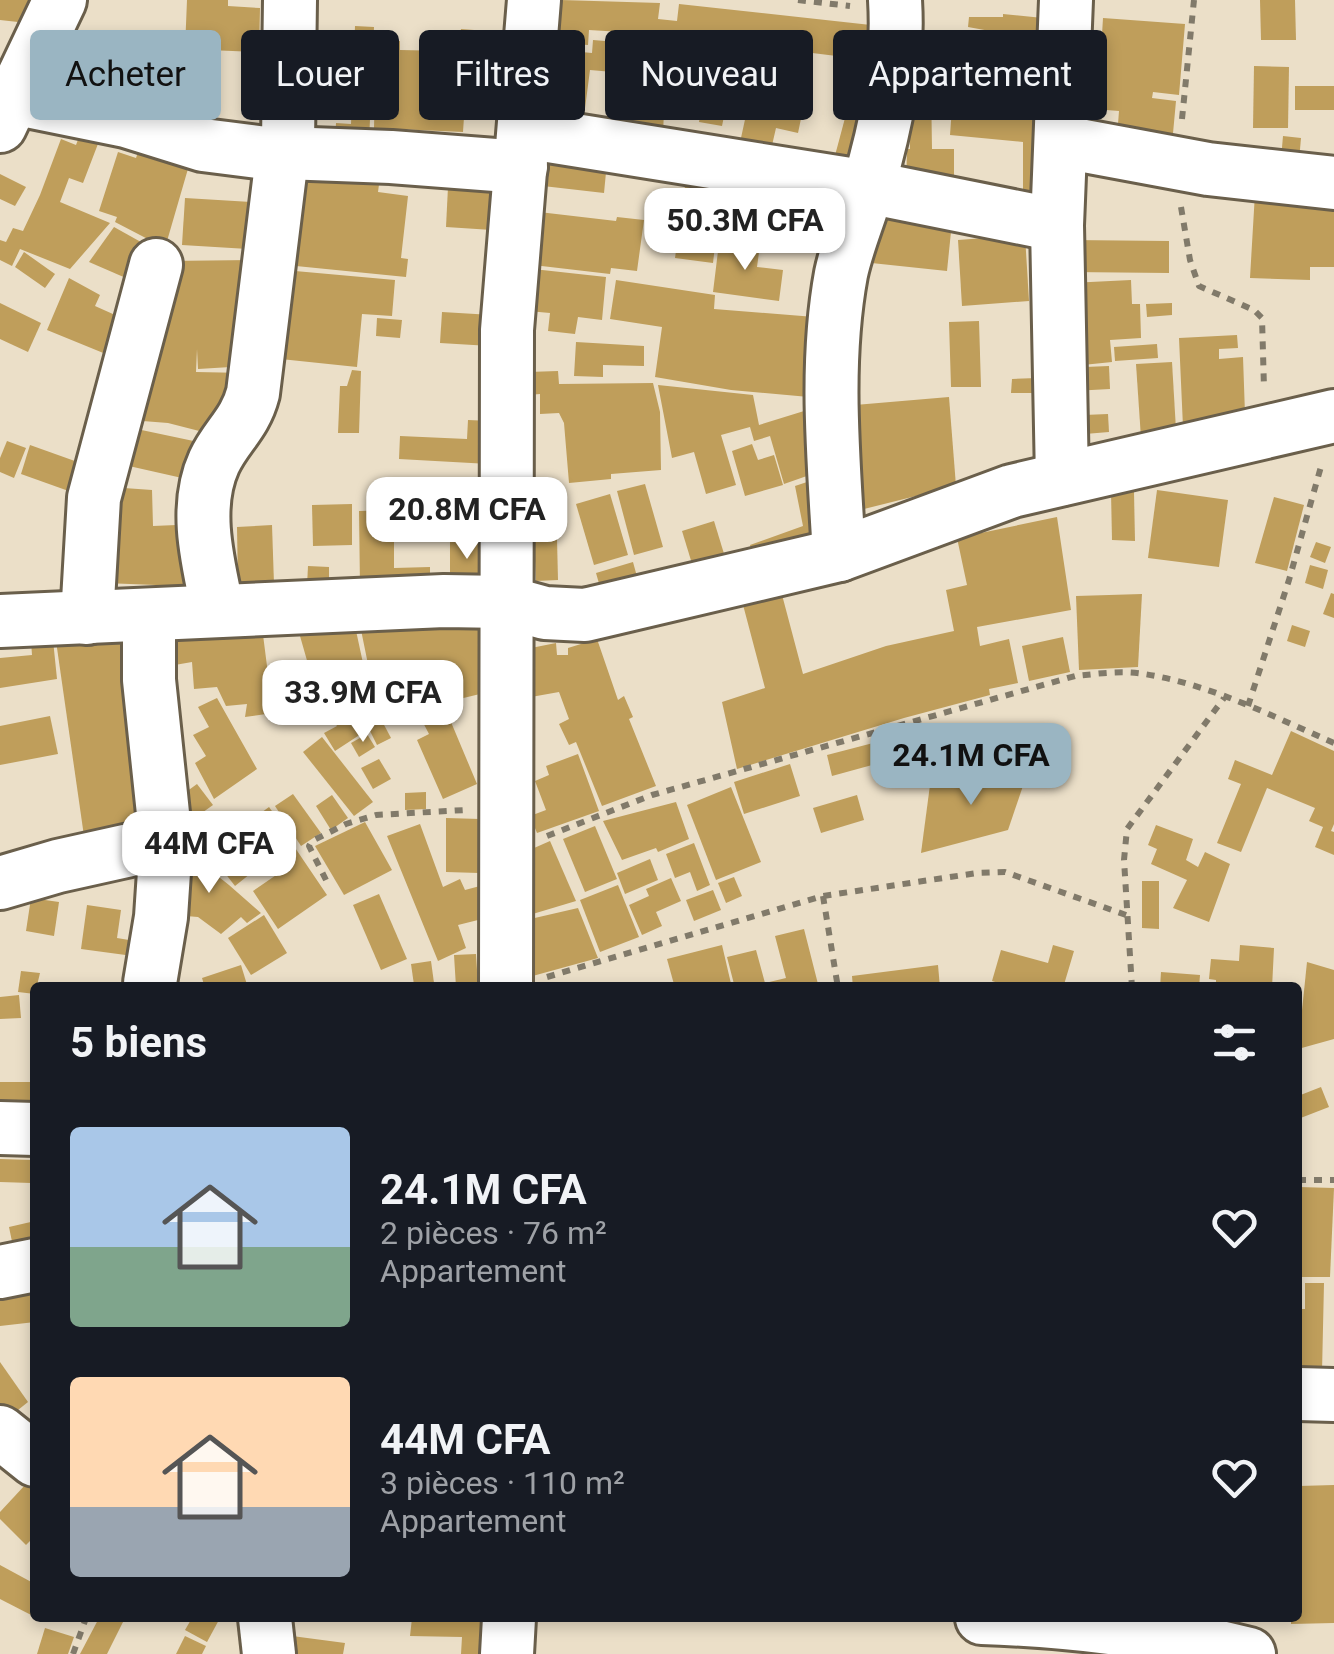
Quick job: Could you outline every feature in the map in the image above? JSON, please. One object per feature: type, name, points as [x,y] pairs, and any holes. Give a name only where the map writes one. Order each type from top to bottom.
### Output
[{"type":"street","points":[[60,0],[7,112],[126,120],[203,145],[286,155],[391,157],[522,149],[660,151],[1057,225]]},
{"type":"street","points":[[218,611],[202,496],[216,459],[247,414],[253,393],[281,165],[286,155],[290,0]]},
{"type":"street","points":[[518,982],[506,832],[507,330],[534,0]]},
{"type":"street","points":[[839,555],[832,420],[835,330],[842,272],[868,187],[894,74],[895,0]]},
{"type":"street","points":[[1062,479],[1057,225],[1066,0]]},
{"type":"street","points":[[1063,142],[1208,169],[1334,184]]},
{"type":"street","points":[[86,618],[94,498],[156,265]]},
{"type":"street","points":[[0,622],[444,600],[505,602],[545,614],[585,614],[839,555],[1012,491],[1062,479],[1266,434],[1329,437]]},
{"type":"street","points":[[148,615],[149,680],[166,842],[162,918],[150,982]]},
{"type":"street","points":[[0,883],[166,842]]},
{"type":"street","points":[[0,1128],[30,1129]]},
{"type":"street","points":[[0,1272],[30,1266]]},
{"type":"street","points":[[1302,1394],[1334,1395]]},
{"type":"street","points":[[0,1432],[30,1456]]},
{"type":"street","points":[[265,1622],[269,1654]]},
{"type":"street","points":[[507,1654],[508,1622]]},
{"type":"street","points":[[1040,1622],[1097,1626],[1248,1654]]},
{"type":"path","points":[[1194,0],[1178,162],[1190,260],[1199,286],[1254,310],[1262,318],[1266,434]]},
{"type":"path","points":[[1248,706],[1329,437]]},
{"type":"path","points":[[326,880],[309,846],[346,824],[376,815],[506,832],[652,796],[1074,676],[1142,674],[1248,706],[1334,743]]},
{"type":"path","points":[[1132,982],[1124,860],[1127,829],[1224,698]]},
{"type":"path","points":[[528,982],[823,896],[977,873],[1004,872],[1126,915]]},
{"type":"path","points":[[823,896],[837,982]]},
{"type":"path","points":[[1302,1180],[1334,1180]]},
{"type":"path","points":[[73,1654],[85,1622]]},
{"type":"building","points":[[0,0],[32,0],[27,23],[0,20]]},
{"type":"building","points":[[187,0],[228,0],[228,6],[260,8],[260,30],[241,30],[241,51],[221,50],[221,30],[186,30]]},
{"type":"building","points":[[561,0],[660,3],[658,19],[677,21],[679,4],[889,27],[833,30],[833,56],[813,53],[813,30],[589,30],[588,45],[585,30],[560,30]]},
{"type":"building","points":[[1260,0],[1295,0],[1296,40],[1261,40]]},
{"type":"building","points":[[969,17],[1043,18],[1042,30],[968,27]]},
{"type":"building","points":[[1103,18],[1185,24],[1179,95],[1153,92],[1152,98],[1176,101],[1172,144],[1117,137],[1119,111],[1107,110],[1107,30],[1102,30]]},
{"type":"building","points":[[355,26],[374,27],[374,30],[355,30]]},
{"type":"building","points":[[593,40],[605,41],[605,71],[590,70],[585,108],[585,52],[592,53]]},
{"type":"building","points":[[400,41],[400,50],[419,50],[419,120],[464,120],[463,132],[374,128],[374,120],[399,120]]},
{"type":"building","points":[[1254,66],[1289,67],[1288,128],[1253,128]]},
{"type":"building","points":[[1295,86],[1334,86],[1334,110],[1295,110]]},
{"type":"building","points":[[351,120],[370,120],[369,142],[335,141],[336,123],[351,124]]},
{"type":"building","points":[[632,120],[664,120],[663,131],[631,127]]},
{"type":"building","points":[[699,120],[723,120],[722,126]]},
{"type":"building","points":[[745,120],[801,120],[798,133],[776,128],[770,154],[739,147]]},
{"type":"building","points":[[844,120],[875,120],[861,170],[833,163]]},
{"type":"building","points":[[910,120],[932,120],[932,149],[954,149],[954,189],[906,188]]},
{"type":"building","points":[[951,120],[1053,120],[1054,191],[1023,191],[1023,142],[950,135]]},
{"type":"building","points":[[82,129],[101,136],[83,183],[69,178],[60,202],[110,223],[70,269],[20,249],[12,266],[0,260],[0,240],[6,242],[13,228],[23,231],[61,139],[76,145]]},
{"type":"building","points":[[1283,136],[1301,138],[1299,161],[1281,159]]},
{"type":"building","points":[[141,143],[192,155],[165,248],[115,222],[117,217],[99,211],[118,152],[136,158]]},
{"type":"building","points":[[547,155],[607,162],[604,193],[543,186]]},
{"type":"building","points":[[286,167],[380,177],[378,192],[408,196],[401,258],[408,259],[406,277],[276,264]]},
{"type":"building","points":[[687,172],[784,189],[779,226],[758,224],[757,235],[717,229],[713,263],[675,258]]},
{"type":"building","points":[[0,174],[26,187],[15,206],[0,199]]},
{"type":"building","points":[[448,187],[494,190],[492,230],[446,227]]},
{"type":"building","points":[[1255,193],[1327,199],[1327,209],[1334,209],[1334,267],[1310,267],[1310,280],[1250,278]]},
{"type":"building","points":[[185,198],[251,202],[248,249],[182,245]]},
{"type":"building","points":[[539,212],[616,221],[617,217],[644,220],[637,271],[611,268],[610,274],[533,265]]},
{"type":"building","points":[[867,212],[952,222],[947,271],[862,262]]},
{"type":"building","points":[[114,227],[157,251],[142,285],[89,262]]},
{"type":"building","points":[[1025,235],[1029,301],[962,306],[958,240]]},
{"type":"building","points":[[1071,240],[1169,241],[1169,273],[1070,272]]},
{"type":"building","points":[[719,243],[760,245],[757,267],[783,270],[779,301],[713,292]]},
{"type":"building","points":[[24,252],[55,274],[45,288],[15,267]]},
{"type":"building","points":[[252,260],[247,366],[198,369],[197,349],[196,372],[246,373],[211,434],[168,423],[130,420],[167,261]]},
{"type":"building","points":[[533,269],[606,277],[602,320],[578,317],[575,334],[548,331],[550,313],[528,311]]},
{"type":"building","points":[[295,271],[395,280],[392,316],[362,314],[357,367],[271,358],[276,305],[292,307]]},
{"type":"building","points":[[69,278],[100,295],[95,306],[133,323],[118,359],[47,330]]},
{"type":"building","points":[[616,280],[715,295],[714,309],[827,318],[820,398],[731,390],[655,377],[662,327],[610,319]]},
{"type":"building","points":[[1131,280],[1132,304],[1140,304],[1141,338],[1110,340],[1112,362],[1073,366],[1070,283]]},
{"type":"building","points":[[0,303],[41,323],[28,352],[0,339]]},
{"type":"building","points":[[1172,303],[1172,315],[1147,317],[1146,304]]},
{"type":"building","points":[[442,312],[492,315],[490,346],[440,343]]},
{"type":"building","points":[[377,318],[402,320],[400,338],[376,336]]},
{"type":"building","points":[[979,321],[981,387],[951,387],[949,322]]},
{"type":"building","points":[[1237,335],[1238,348],[1219,349],[1219,359],[1243,357],[1245,414],[1183,427],[1179,338]]},
{"type":"building","points":[[576,342],[644,346],[644,366],[603,365],[603,377],[574,376]]},
{"type":"building","points":[[1157,344],[1158,358],[1115,361],[1114,347]]},
{"type":"building","points":[[1172,362],[1176,430],[1141,438],[1136,364]]},
{"type":"building","points":[[1109,366],[1110,389],[1073,391],[1085,367]]},
{"type":"building","points":[[352,370],[361,371],[359,433],[338,433],[340,386],[347,386]]},
{"type":"building","points":[[558,371],[559,384],[653,383],[660,412],[661,470],[611,474],[611,479],[569,483],[564,423],[559,413],[540,414],[540,394],[528,395],[528,372]]},
{"type":"building","points":[[1037,378],[1038,393],[1011,393],[1012,379]]},
{"type":"building","points":[[658,385],[753,395],[759,425],[817,407],[821,471],[784,484],[770,436],[754,441],[750,427],[721,435],[736,485],[706,494],[694,452],[672,458]]},
{"type":"building","points":[[949,397],[956,486],[864,509],[855,405]]},
{"type":"building","points":[[1108,414],[1109,432],[1085,434],[1084,415]]},
{"type":"building","points":[[468,420],[491,421],[489,464],[399,459],[400,436],[467,439]]},
{"type":"building","points":[[132,428],[203,443],[191,480],[120,464]]},
{"type":"building","points":[[7,441],[26,448],[14,478],[0,472],[0,458]]},
{"type":"building","points":[[752,444],[758,460],[774,455],[783,485],[745,496],[732,451]]},
{"type":"building","points":[[30,445],[86,465],[77,494],[21,474]]},
{"type":"building","points":[[819,478],[822,544],[756,565],[750,545],[803,526],[795,486]]},
{"type":"building","points":[[645,484],[663,547],[634,555],[617,491]]},
{"type":"building","points":[[531,486],[554,486],[555,524],[533,525]]},
{"type":"building","points":[[110,487],[152,490],[153,526],[200,524],[204,590],[157,593],[156,585],[104,583]]},
{"type":"building","points":[[1157,490],[1228,500],[1219,567],[1148,558]]},
{"type":"building","points":[[1111,492],[1134,492],[1135,541],[1112,540]]},
{"type":"building","points":[[610,494],[628,555],[594,565],[576,504]]},
{"type":"building","points":[[1274,497],[1304,505],[1287,571],[1255,563]]},
{"type":"building","points":[[352,504],[352,545],[313,546],[312,505]]},
{"type":"building","points":[[394,510],[394,568],[430,567],[430,586],[360,587],[359,511]]},
{"type":"building","points":[[1057,517],[1071,610],[977,627],[980,646],[1009,639],[1018,683],[989,689],[990,695],[737,769],[722,702],[765,688],[742,601],[781,591],[803,674],[886,646],[954,631],[946,590],[967,585],[957,538]]},
{"type":"building","points":[[714,521],[725,557],[693,567],[682,531]]},
{"type":"building","points":[[272,525],[274,584],[238,585],[237,527]]},
{"type":"building","points":[[484,538],[484,585],[450,586],[450,539]]},
{"type":"building","points":[[557,539],[558,580],[536,581],[534,540]]},
{"type":"building","points":[[1316,542],[1331,547],[1325,563],[1310,557]]},
{"type":"building","points":[[633,562],[639,584],[602,594],[596,573]]},
{"type":"building","points":[[1310,565],[1328,570],[1323,589],[1305,583]]},
{"type":"building","points":[[308,566],[329,567],[329,587],[307,586]]},
{"type":"building","points":[[1331,593],[1334,594],[1334,618],[1323,614]]},
{"type":"building","points":[[1142,594],[1138,667],[1079,670],[1076,596]]},
{"type":"building","points":[[480,620],[484,693],[443,703],[477,784],[443,799],[417,740],[429,734],[418,713],[418,688],[386,690],[386,673],[370,674],[360,625]]},
{"type":"building","points":[[1292,625],[1310,631],[1305,647],[1287,641]]},
{"type":"building","points":[[355,626],[366,677],[330,689],[337,704],[315,714],[295,671],[308,664],[298,629]]},
{"type":"building","points":[[262,627],[273,713],[245,717],[247,704],[226,706],[217,687],[194,689],[192,662],[169,666],[160,634],[222,631],[222,638],[241,636]]},
{"type":"building","points":[[1063,637],[1070,672],[1029,681],[1022,646]]},
{"type":"building","points":[[129,639],[161,835],[86,850],[56,641]]},
{"type":"building","points":[[597,639],[618,700],[624,696],[633,717],[629,719],[656,786],[602,806],[576,742],[569,745],[559,724],[569,719],[559,692],[531,697],[531,648],[556,643],[557,655],[568,655],[568,648]]},
{"type":"building","points":[[53,640],[57,679],[0,688],[0,658],[32,655],[31,641]]},
{"type":"building","points":[[360,680],[369,702],[351,710],[341,689]]},
{"type":"building","points":[[411,691],[412,712],[389,714],[388,692]]},
{"type":"building","points":[[217,698],[257,769],[214,799],[195,763],[206,756],[193,735],[209,727],[198,707]]},
{"type":"building","points":[[343,704],[361,734],[335,751],[324,733],[337,726],[328,712]]},
{"type":"building","points":[[50,716],[58,754],[0,765],[0,726]]},
{"type":"building","points":[[382,721],[391,738],[377,745],[368,727]]},
{"type":"building","points":[[1291,731],[1334,751],[1334,855],[1315,847],[1323,827],[1309,821],[1315,808],[1267,788],[1241,852],[1217,843],[1241,784],[1228,779],[1235,760],[1272,775]]},
{"type":"building","points":[[367,734],[375,747],[359,757],[351,743]]},
{"type":"building","points":[[322,737],[373,802],[354,816],[303,752]]},
{"type":"building","points":[[877,742],[883,762],[832,776],[827,755]]},
{"type":"building","points":[[578,754],[599,811],[537,833],[530,816],[546,810],[535,781],[549,775],[546,766]]},
{"type":"building","points":[[379,759],[391,779],[373,789],[361,768]]},
{"type":"building","points":[[790,764],[800,796],[744,814],[734,782]]},
{"type":"building","points":[[1029,768],[1008,830],[921,853],[930,785]]},
{"type":"building","points":[[197,784],[213,805],[178,830],[175,800]]},
{"type":"building","points":[[731,787],[761,862],[716,880],[687,805]]},
{"type":"building","points":[[426,792],[426,809],[405,810],[405,793]]},
{"type":"building","points":[[293,794],[321,833],[301,846],[275,806]]},
{"type":"building","points":[[332,795],[348,818],[331,830],[316,806]]},
{"type":"building","points":[[857,795],[864,820],[821,833],[813,808]]},
{"type":"building","points":[[676,802],[689,839],[658,852],[656,848],[622,860],[603,821]]},
{"type":"building","points":[[269,807],[282,825],[264,839],[250,821]]},
{"type":"building","points":[[446,818],[480,819],[479,873],[446,872]]},
{"type":"building","points":[[365,822],[392,870],[344,895],[315,846]]},
{"type":"building","points":[[420,824],[443,887],[460,879],[465,890],[480,886],[482,919],[458,925],[466,948],[438,961],[387,836]]},
{"type":"building","points":[[1156,825],[1193,839],[1186,860],[1198,867],[1205,852],[1230,864],[1209,922],[1173,908],[1187,880],[1151,864],[1157,849],[1148,845]]},
{"type":"building","points":[[595,826],[617,879],[585,892],[563,839]]},
{"type":"building","points":[[283,830],[327,895],[278,929],[253,891],[285,869],[266,842]]},
{"type":"building","points":[[213,833],[226,848],[211,862],[198,847]]},
{"type":"building","points":[[550,841],[576,901],[526,916],[525,852]]},
{"type":"building","points":[[694,843],[710,885],[697,891],[690,872],[675,878],[666,854]]},
{"type":"building","points":[[181,847],[261,913],[247,923],[241,917],[221,934],[198,917],[174,915]]},
{"type":"building","points":[[236,857],[250,874],[235,886],[221,868]]},
{"type":"building","points":[[650,859],[658,880],[625,894],[617,873]]},
{"type":"building","points":[[734,877],[742,896],[726,903],[718,883]]},
{"type":"building","points":[[671,878],[681,901],[656,912],[662,926],[642,935],[629,905],[649,896],[646,889]]},
{"type":"building","points":[[1142,881],[1159,881],[1159,929],[1142,928]]},
{"type":"building","points":[[618,885],[639,937],[600,952],[580,900]]},
{"type":"building","points":[[713,890],[721,910],[694,921],[686,900]]},
{"type":"building","points":[[379,894],[407,959],[381,970],[353,905]]},
{"type":"building","points":[[31,898],[59,902],[54,936],[26,931]]},
{"type":"building","points":[[87,905],[121,910],[117,938],[135,941],[133,956],[81,949]]},
{"type":"building","points":[[578,908],[598,958],[529,977],[526,920]]},
{"type":"building","points":[[264,915],[287,953],[251,975],[228,938]]},
{"type":"building","points":[[804,929],[817,982],[769,982],[786,978],[775,936]]},
{"type":"building","points":[[722,945],[731,982],[673,982],[667,959]]},
{"type":"building","points":[[1053,945],[1074,951],[1065,982],[992,981],[1001,950],[1048,963]]},
{"type":"building","points":[[1240,945],[1274,948],[1272,982],[1209,979],[1211,959],[1239,961]]},
{"type":"building","points":[[756,950],[765,982],[733,982],[727,957]]},
{"type":"building","points":[[476,954],[478,982],[456,982],[454,955]]},
{"type":"building","points":[[431,961],[434,982],[414,982],[411,964]]},
{"type":"building","points":[[1307,962],[1334,970],[1334,1039],[1302,1048]]},
{"type":"building","points":[[241,965],[246,982],[203,982],[202,978]]},
{"type":"building","points":[[938,965],[939,982],[852,982],[852,976]]},
{"type":"building","points":[[21,971],[40,973],[38,982],[30,982],[30,993],[18,992]]},
{"type":"building","points":[[1161,972],[1200,975],[1199,982],[1160,982]]},
{"type":"building","points":[[19,995],[21,1018],[0,1019],[0,997]]},
{"type":"building","points":[[0,1082],[30,1082],[30,1105],[0,1105]]},
{"type":"building","points":[[1321,1087],[1329,1107],[1302,1117],[1302,1094]]},
{"type":"building","points":[[0,1159],[30,1160],[30,1183],[0,1182]]},
{"type":"building","points":[[1302,1187],[1334,1188],[1330,1277],[1302,1277]]},
{"type":"building","points":[[30,1222],[30,1258],[16,1261],[9,1227]]},
{"type":"building","points":[[30,1281],[30,1323],[0,1326],[0,1289]]},
{"type":"building","points":[[1305,1283],[1324,1283],[1322,1372],[1302,1372]]},
{"type":"building","points":[[0,1362],[28,1402],[3,1422],[0,1418]]},
{"type":"building","points":[[26,1484],[30,1488],[30,1541],[26,1545],[0,1519],[0,1512]]},
{"type":"building","points":[[1334,1485],[1334,1623],[1291,1624],[1302,1622],[1302,1486]]},
{"type":"building","points":[[0,1565],[30,1581],[30,1614],[0,1599]]},
{"type":"building","points":[[97,1622],[123,1622],[107,1654],[80,1654]]},
{"type":"building","points":[[190,1622],[218,1622],[207,1642],[185,1630]]},
{"type":"building","points":[[412,1622],[492,1622],[491,1654],[461,1654],[462,1637],[410,1636]]},
{"type":"building","points":[[45,1628],[74,1637],[68,1654],[37,1654]]},
{"type":"building","points":[[185,1636],[206,1646],[202,1654],[176,1654]]},
{"type":"building","points":[[292,1636],[345,1643],[343,1654],[290,1654]]}]
